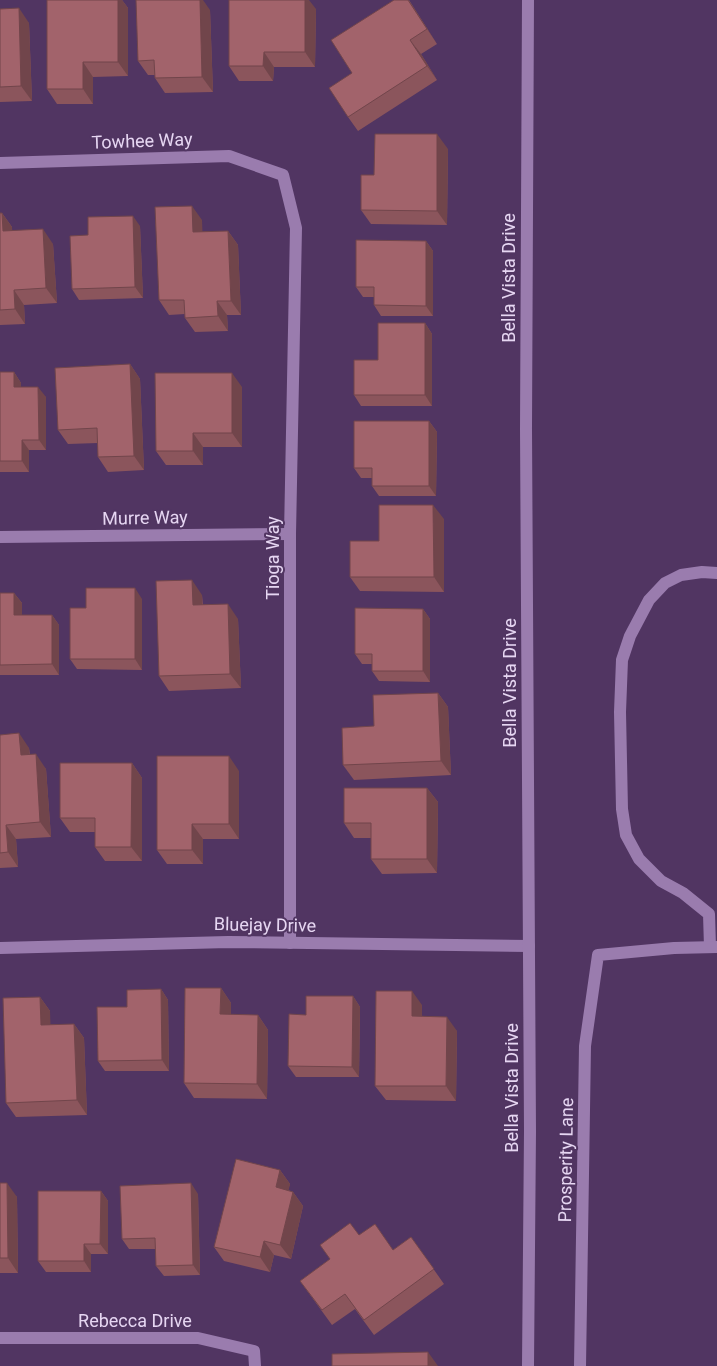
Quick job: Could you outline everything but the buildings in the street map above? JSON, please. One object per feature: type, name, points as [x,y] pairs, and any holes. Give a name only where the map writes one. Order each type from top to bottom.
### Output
[{"type":"street","name":"Bella Vista Drive","points":[[528,0],[526,439],[530,946],[528,1366]]},
{"type":"street","name":"Towhee Way","points":[[0,163],[229,156],[283,174]]},
{"type":"street","name":"Tioga Way","points":[[283,174],[296,228],[290,534],[290,943]]},
{"type":"street","name":"Murre Way","points":[[0,537],[290,534]]},
{"type":"street","points":[[714,947],[709,914],[683,893],[661,881],[639,859],[626,835],[622,809],[620,712],[622,660],[630,636],[649,600],[665,583],[681,575],[702,572],[717,573]]},
{"type":"street","name":"Bluejay Drive","points":[[0,948],[228,942],[530,946]]},
{"type":"street","name":"Prosperity Lane","points":[[580,1366],[585,1046],[598,955],[674,948],[714,947]]},
{"type":"street","name":"Rebecca Drive","points":[[0,1338],[198,1338],[254,1351],[255,1366]]}]
